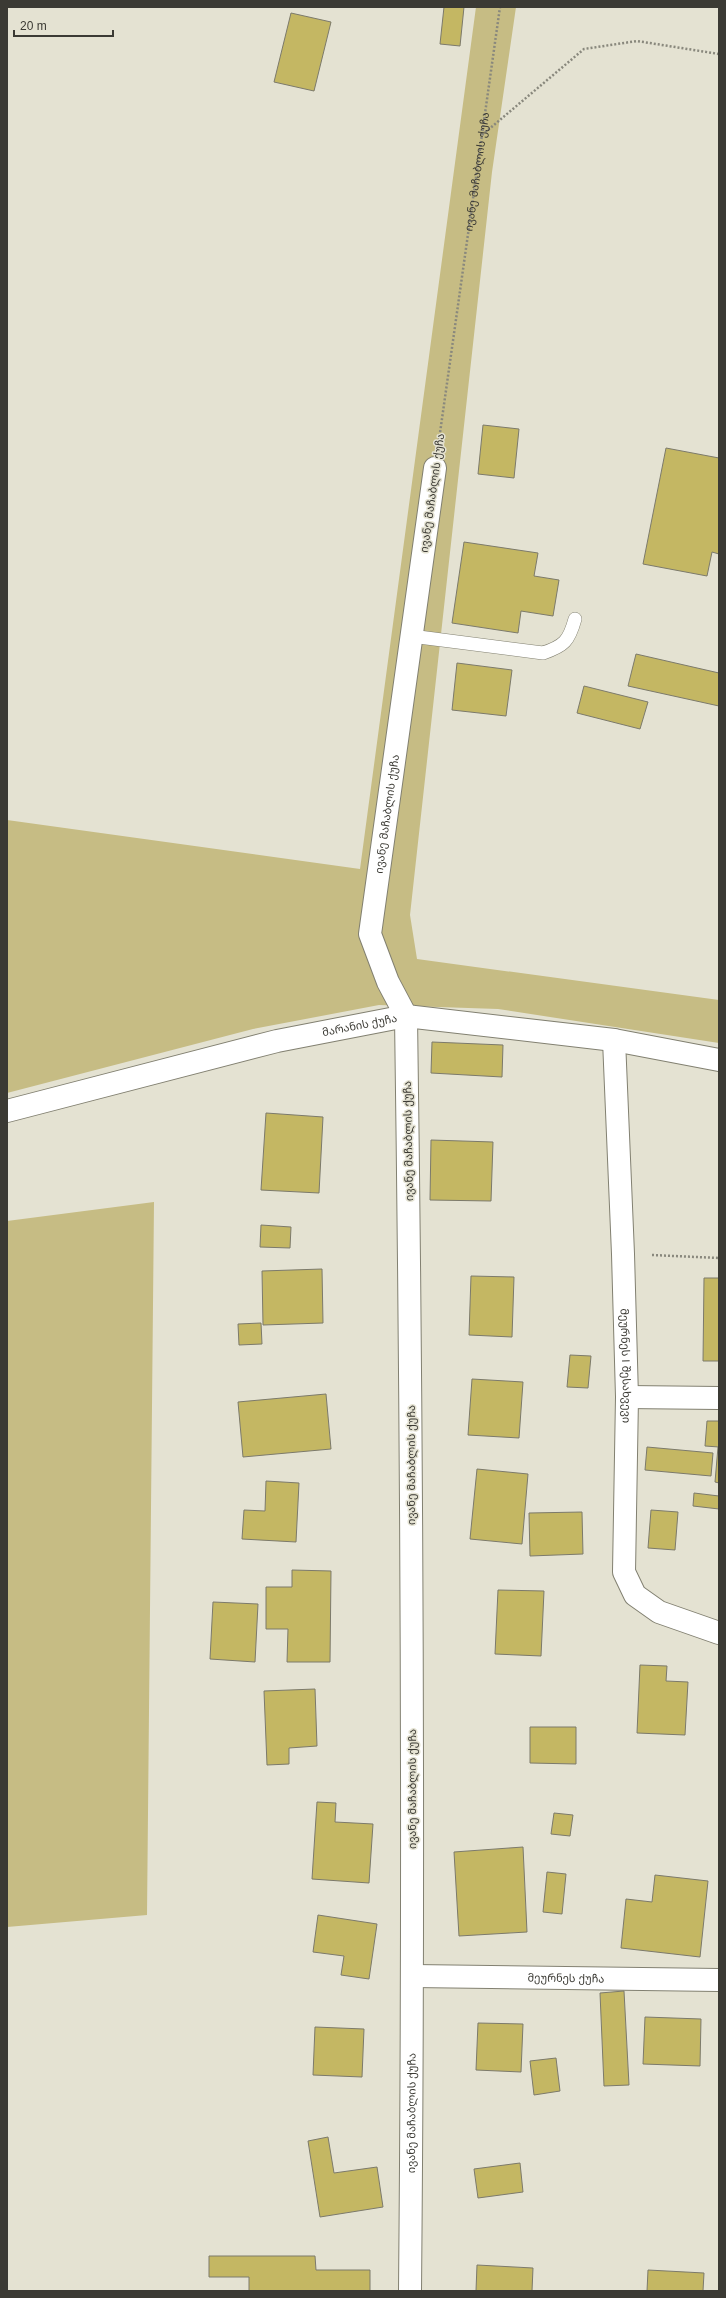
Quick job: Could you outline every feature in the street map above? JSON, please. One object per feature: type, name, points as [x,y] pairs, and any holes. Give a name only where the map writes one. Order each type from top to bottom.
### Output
[{"type":"street","name":"ივანე მაჩაბლის ქუჩა","points":[[410,2291],[413,1976],[411,1356],[406,1016],[388,982],[370,934],[435,468]]},
{"type":"street","name":"მარანის ქუჩა","points":[[7,1111],[277,1041],[406,1016],[614,1040],[719,1060]]},
{"type":"street","name":"მეურნეს I შესახვევი","points":[[614,1040],[624,1254],[627,1397],[624,1572],[635,1595],[659,1612],[719,1633]]},
{"type":"street","points":[[627,1397],[719,1398]]},
{"type":"street","name":"მეურნეს ქუჩა","points":[[413,1976],[719,1980]]},
{"type":"lane","points":[[411,636],[542,653],[560,648],[571,634],[575,619]]},
{"type":"path","name":"ივანე მაჩაბლის ქუჩა","points":[[435,468],[500,7]]},
{"type":"path","points":[[482,135],[584,49],[637,41],[719,54]]},
{"type":"path","points":[[624,1254],[719,1258]]},
{"type":"shaded area","points":[[476,7],[516,7],[492,172],[410,915],[417,959],[719,1000],[719,1043],[498,1009],[379,1005],[253,1029],[7,1093],[7,820],[360,869]]},
{"type":"shaded area","points":[[154,1202],[147,1915],[7,1927],[7,1221]]},
{"type":"building","points":[[444,7],[464,7],[460,46],[440,44]]},
{"type":"building","points":[[291,13],[331,22],[314,91],[274,82]]},
{"type":"building","points":[[483,425],[519,429],[514,478],[478,474]]},
{"type":"building","points":[[666,448],[719,458],[719,554],[712,552],[707,576],[643,564]]},
{"type":"building","points":[[464,542],[538,553],[534,576],[559,580],[553,616],[521,611],[518,633],[452,623]]},
{"type":"building","points":[[636,654],[719,673],[719,706],[628,686]]},
{"type":"building","points":[[457,663],[512,670],[506,716],[452,710]]},
{"type":"building","points":[[584,686],[648,702],[640,729],[577,713]]},
{"type":"building","points":[[432,1042],[503,1045],[502,1077],[431,1073]]},
{"type":"building","points":[[266,1113],[323,1117],[319,1193],[261,1190]]},
{"type":"building","points":[[431,1140],[493,1142],[491,1201],[430,1200]]},
{"type":"building","points":[[261,1225],[291,1227],[290,1248],[260,1247]]},
{"type":"building","points":[[322,1269],[323,1323],[263,1325],[262,1271]]},
{"type":"building","points":[[471,1276],[514,1277],[512,1337],[469,1335]]},
{"type":"building","points":[[704,1278],[719,1278],[719,1361],[703,1361]]},
{"type":"building","points":[[261,1323],[262,1344],[239,1345],[238,1324]]},
{"type":"building","points":[[570,1355],[591,1356],[588,1388],[567,1387]]},
{"type":"building","points":[[472,1379],[523,1382],[519,1438],[468,1435]]},
{"type":"building","points":[[326,1394],[331,1449],[243,1457],[238,1402]]},
{"type":"building","points":[[707,1421],[719,1421],[719,1447],[705,1446]]},
{"type":"building","points":[[647,1447],[713,1453],[711,1476],[645,1470]]},
{"type":"building","points":[[719,1447],[719,1483],[715,1482]]},
{"type":"building","points":[[477,1469],[528,1474],[522,1544],[470,1539]]},
{"type":"building","points":[[266,1481],[299,1483],[296,1542],[242,1539],[244,1510],[265,1511]]},
{"type":"building","points":[[694,1493],[719,1496],[719,1509],[693,1506]]},
{"type":"building","points":[[651,1510],[678,1512],[675,1550],[648,1548]]},
{"type":"building","points":[[582,1512],[583,1554],[530,1556],[529,1513]]},
{"type":"building","points":[[292,1570],[331,1571],[330,1662],[287,1662],[288,1629],[266,1629],[266,1587],[292,1587]]},
{"type":"building","points":[[498,1590],[544,1591],[541,1656],[495,1654]]},
{"type":"building","points":[[213,1602],[258,1604],[255,1662],[210,1659]]},
{"type":"building","points":[[640,1665],[667,1666],[666,1681],[688,1682],[685,1735],[637,1733]]},
{"type":"building","points":[[315,1689],[317,1746],[289,1748],[289,1764],[267,1765],[264,1691]]},
{"type":"building","points":[[530,1727],[576,1727],[576,1764],[530,1763]]},
{"type":"building","points":[[317,1802],[336,1803],[335,1822],[373,1824],[369,1883],[312,1879]]},
{"type":"building","points":[[554,1813],[573,1815],[570,1836],[551,1834]]},
{"type":"building","points":[[523,1847],[527,1932],[459,1936],[454,1852]]},
{"type":"building","points":[[547,1872],[566,1874],[562,1914],[543,1912]]},
{"type":"building","points":[[655,1875],[708,1881],[700,1957],[621,1948],[626,1899],[652,1902]]},
{"type":"building","points":[[318,1915],[377,1924],[369,1979],[341,1975],[344,1956],[313,1952]]},
{"type":"building","points":[[624,1991],[629,2085],[604,2086],[600,1993]]},
{"type":"building","points":[[645,2017],[701,2019],[700,2066],[643,2064]]},
{"type":"building","points":[[478,2023],[523,2024],[521,2072],[476,2070]]},
{"type":"building","points":[[315,2027],[364,2029],[362,2077],[313,2075]]},
{"type":"building","points":[[556,2058],[560,2091],[534,2095],[530,2061]]},
{"type":"building","points":[[328,2137],[334,2173],[377,2167],[383,2207],[320,2217],[308,2141]]},
{"type":"building","points":[[520,2163],[523,2192],[478,2198],[474,2169]]},
{"type":"building","points":[[209,2256],[315,2256],[316,2270],[370,2270],[370,2291],[249,2291],[249,2277],[209,2277]]},
{"type":"building","points":[[477,2265],[533,2268],[532,2291],[476,2291]]},
{"type":"building","points":[[648,2270],[704,2273],[703,2291],[647,2291]]}]
